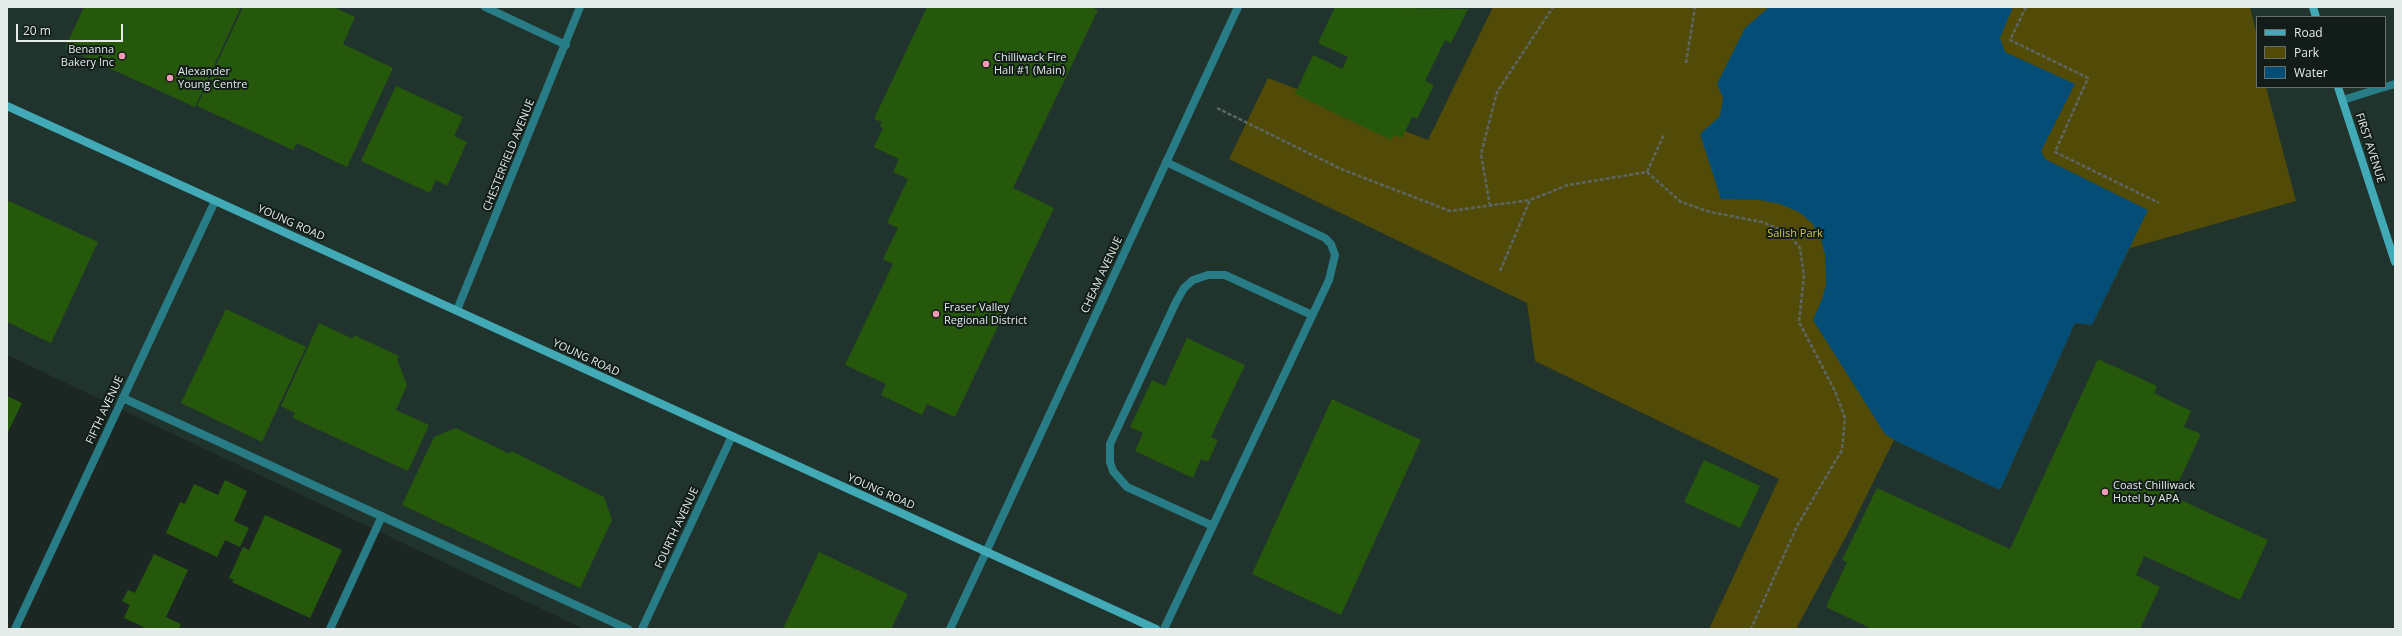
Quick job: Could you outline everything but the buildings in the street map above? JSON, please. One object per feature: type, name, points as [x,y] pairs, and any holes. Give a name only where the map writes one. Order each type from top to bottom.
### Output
[{"type":"main road","name":"FIRST AVENUE","points":[[2338,88],[2395,262]]},
{"type":"main road","name":"YOUNG ROAD","points":[[7,106],[1156,629]]},
{"type":"street","points":[[485,7],[566,45]]},
{"type":"street","name":"CHESTERFIELD AVENUE","points":[[457,310],[566,45],[580,7]]},
{"type":"street","name":"CHEAM AVENUE","points":[[950,629],[1237,7]]},
{"type":"street","points":[[2343,100],[2382,88]]},
{"type":"street","points":[[1164,629],[1312,315],[1334,267],[1335,256],[1331,244],[1324,238],[1166,162]]},
{"type":"street","name":"FIFTH AVENUE","points":[[15,629],[215,201]]},
{"type":"street","points":[[1213,526],[1127,487],[1116,476],[1110,462],[1110,444],[1176,302],[1184,288],[1193,280],[1208,274],[1225,275],[1312,315]]},
{"type":"street","points":[[123,398],[628,629]]},
{"type":"street","name":"FOURTH AVENUE","points":[[642,629],[732,436]]},
{"type":"street","points":[[330,629],[382,516]]},
{"type":"path","points":[[1490,206],[1481,154],[1497,92],[1553,7]]},
{"type":"path","points":[[1686,63],[1695,7]]},
{"type":"path","points":[[2026,7],[2010,40],[2088,78],[2055,152],[2159,203]]},
{"type":"path","points":[[1195,98],[1341,169],[1450,211],[1530,200],[1568,185],[1647,172]]},
{"type":"path","points":[[1647,172],[1664,134]]},
{"type":"path","points":[[1647,172],[1681,202],[1710,212],[1762,222],[1787,232],[1800,248],[1804,276],[1799,322],[1835,391],[1845,418],[1842,450],[1797,526],[1751,629]]},
{"type":"path","points":[[1500,271],[1530,200]]},
{"type":"shaded area","points":[[7,7],[2395,7],[2395,629],[584,629],[7,355]]},
{"type":"green space","name":"Salish Park","points":[[1493,7],[2250,7],[2256,32],[2256,88],[2266,88],[2296,201],[2130,248],[2092,325],[2075,323],[2000,490],[1894,440],[1851,527],[1796,629],[1709,629],[1779,479],[1535,361],[1527,303],[1229,159],[1268,78],[1428,140]]},
{"type":"water","points":[[1769,7],[2013,7],[2000,38],[2005,52],[2075,84],[2041,151],[2045,159],[2148,210],[2092,325],[2075,323],[2000,490],[1894,440],[1885,434],[1813,320],[1826,285],[1825,254],[1821,240],[1812,223],[1799,212],[1780,204],[1760,200],[1721,199],[1700,134],[1720,116],[1723,98],[1717,84],[1745,28]]},
{"type":"place","name":"Benanna Bakery Inc","points":[[122,56]]},
{"type":"place","name":"Chilliwack Fire Hall #1 (Main)","points":[[986,64]]},
{"type":"place","name":"Alexander Young Centre","points":[[170,78]]},
{"type":"place","name":"Fraser Valley Regional District","points":[[936,314]]},
{"type":"place","name":"Coast Chilliwack Hotel by APA","points":[[2105,492]]}]
